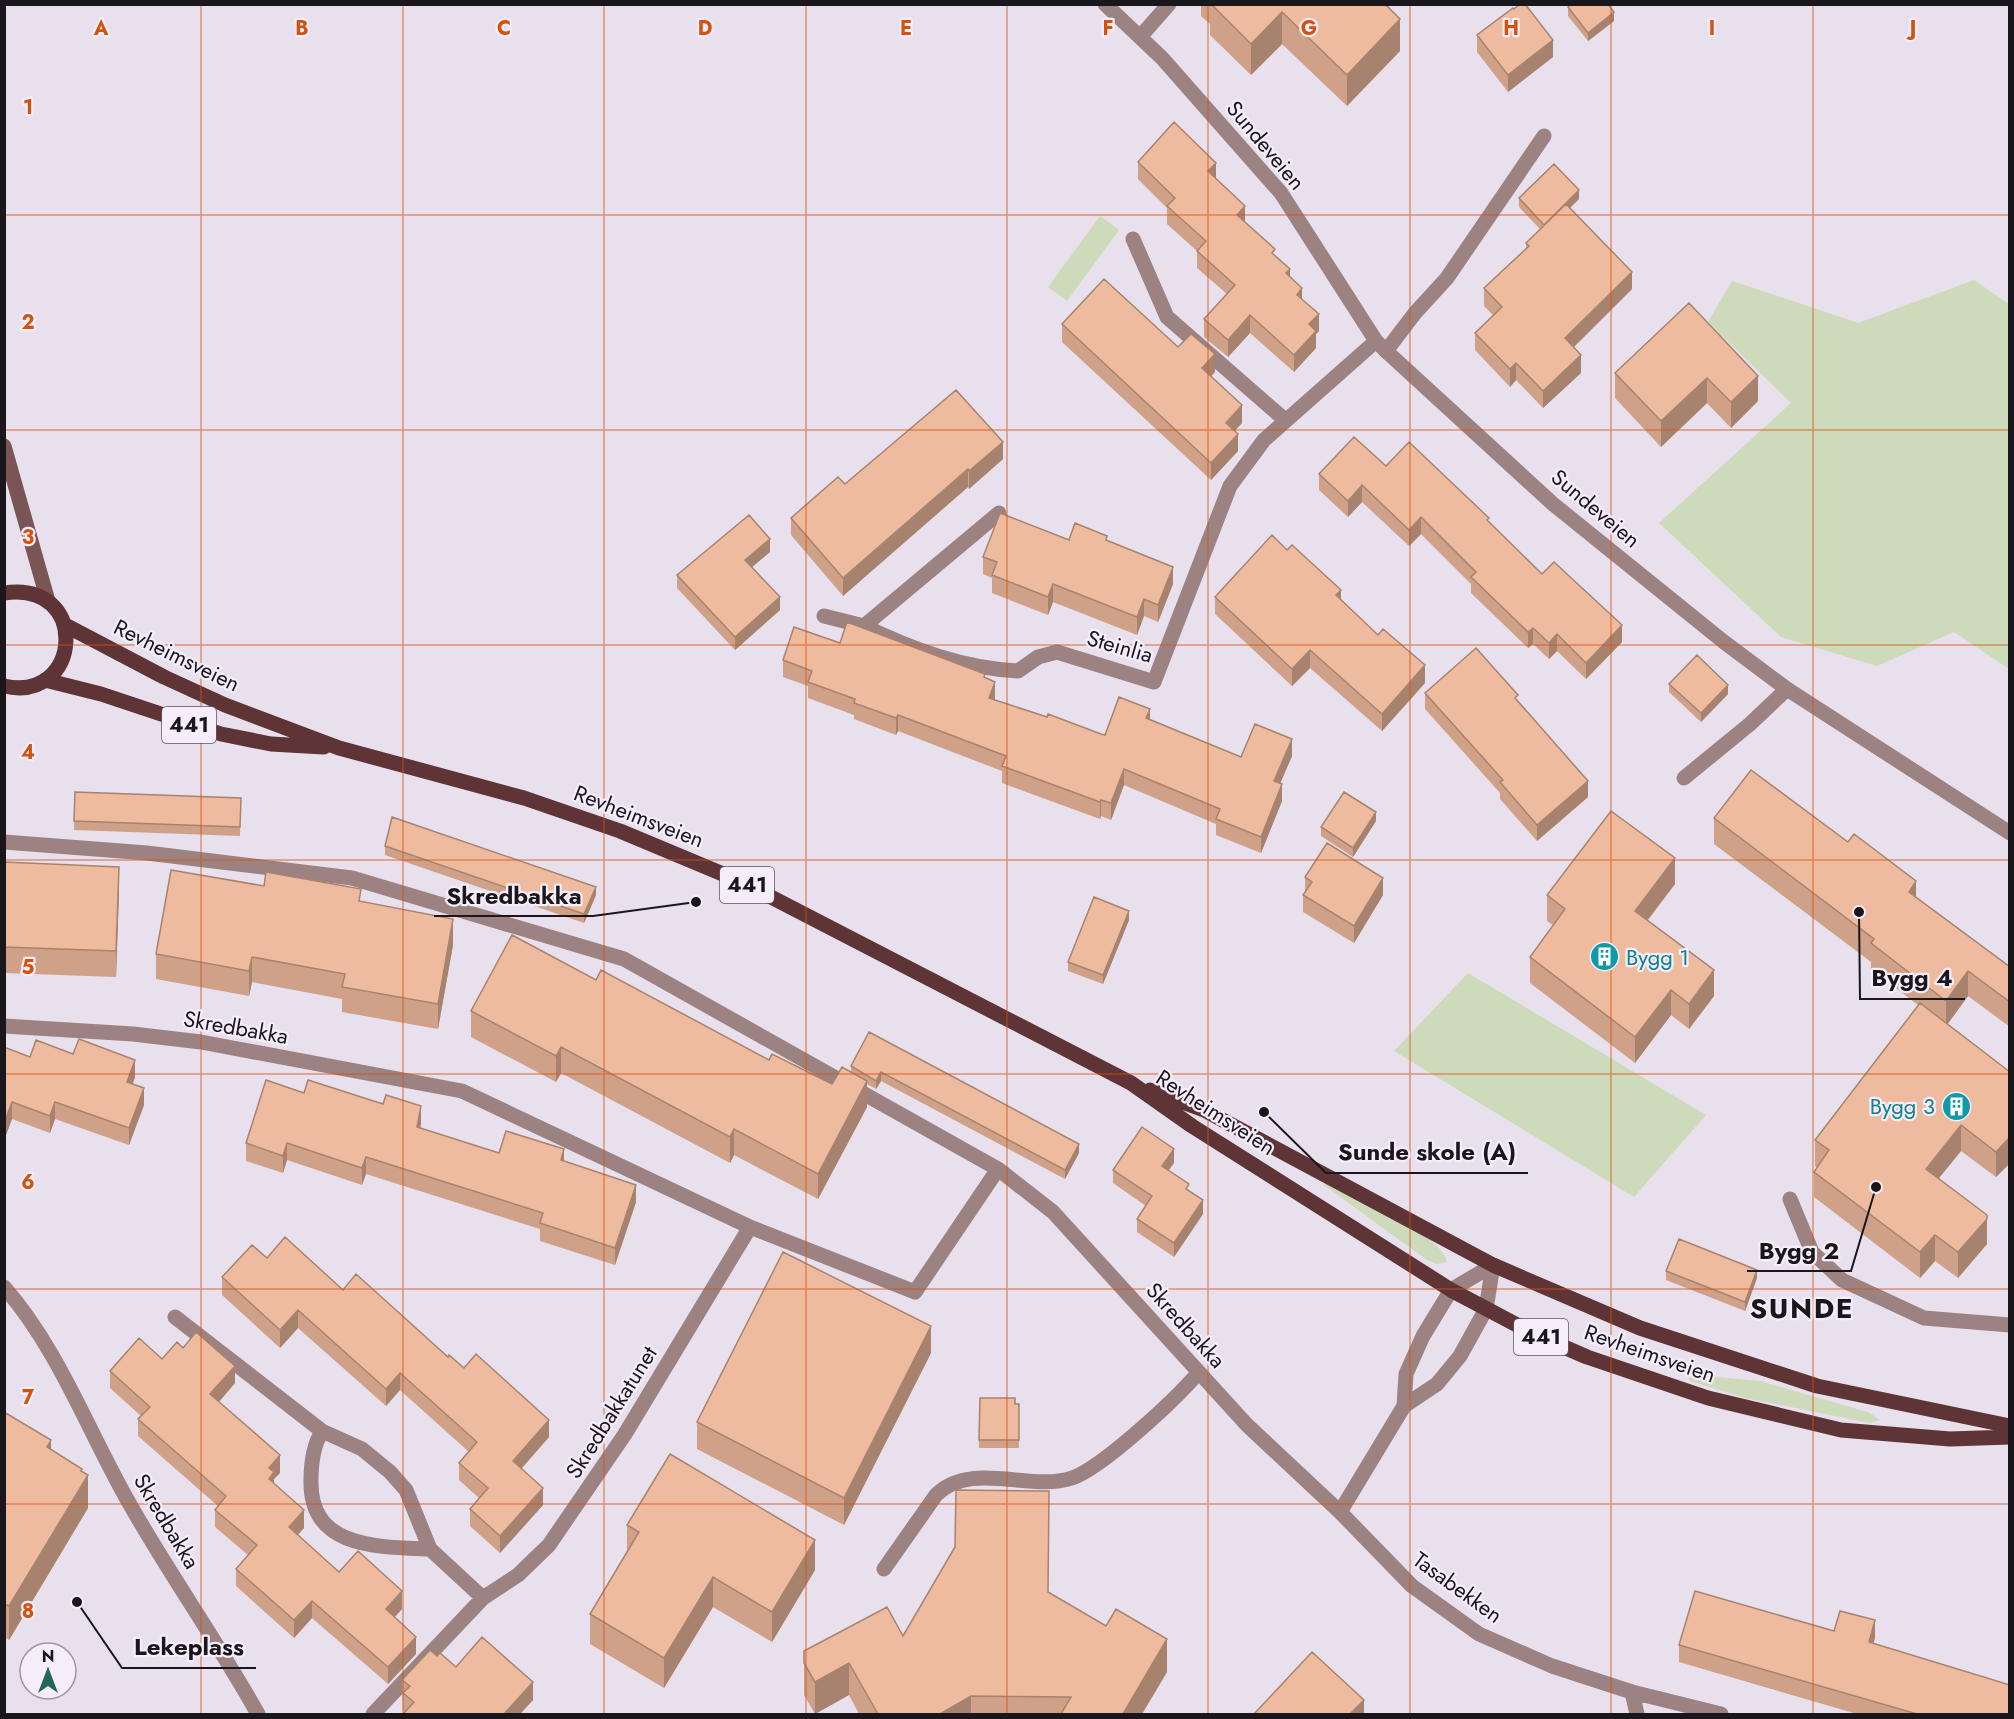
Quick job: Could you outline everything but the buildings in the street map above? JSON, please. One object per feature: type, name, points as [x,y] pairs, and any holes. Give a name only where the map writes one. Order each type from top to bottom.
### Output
[{"type":"main road","points":[[4,446],[48,601]]},
{"type":"main road","points":[[4,593],[18,591],[34,593],[48,601]]},
{"type":"main road","name":"441","points":[[48,601],[58,612],[65,625]]},
{"type":"main road","points":[[45,680],[57,670],[64,656],[67,640],[65,625]]},
{"type":"main road","name":"Revheimsveien","points":[[65,625],[215,701],[339,748],[524,798],[620,831],[691,860],[805,913],[1131,1083],[1204,1110],[1493,1265],[1598,1312],[1732,1360],[1837,1390],[2010,1426]]},
{"type":"main road","name":"441","points":[[5,686],[30,687],[45,680]]},
{"type":"main road","name":"Revheimsveien","points":[[45,680],[101,694],[221,734],[271,744],[339,748]]},
{"type":"main road","name":"Revheimsveien","points":[[1131,1083],[1192,1126],[1451,1290],[1486,1310],[1587,1357],[1646,1379],[1766,1414],[1841,1430],[1950,1439],[2010,1437]]},
{"type":"street","name":"Sundeveien","points":[[1105,4],[1140,37],[1281,193],[1381,346],[1553,504],[1724,642],[1787,689],[2010,833]]},
{"type":"street","points":[[1140,37],[1169,4]]},
{"type":"street","points":[[1381,346],[1447,278],[1544,136]]},
{"type":"street","points":[[1133,239],[1167,317],[1285,420]]},
{"type":"street","name":"Steinlia","points":[[824,616],[864,626],[906,647],[973,665],[1018,671],[1038,657],[1057,652],[1154,682],[1230,486],[1264,440],[1285,420],[1381,346]]},
{"type":"street","points":[[864,626],[999,513]]},
{"type":"street","points":[[1684,778],[1750,724],[1787,689]]},
{"type":"street","name":"Skredbakka","points":[[4,842],[147,853],[352,878],[624,959],[998,1169],[1053,1212],[1247,1425],[1340,1512]]},
{"type":"street","name":"Skredbakka","points":[[4,1026],[133,1034],[201,1041],[462,1091],[750,1227],[915,1292],[998,1169]]},
{"type":"street","points":[[1790,1199],[1812,1252],[1842,1280],[1924,1318],[2010,1325]]},
{"type":"street","name":"Skredbakkatunet","points":[[373,1714],[483,1598],[518,1575],[549,1545],[587,1492],[750,1227]]},
{"type":"street","points":[[1404,1406],[1406,1374],[1423,1336],[1451,1290],[1493,1265]]},
{"type":"street","points":[[1340,1512],[1404,1406],[1437,1384],[1460,1356],[1486,1310],[1493,1265]]},
{"type":"street","name":"Skredbakka","points":[[4,1287],[39,1334],[131,1507],[230,1664],[258,1714]]},
{"type":"street","points":[[175,1317],[322,1431],[362,1449],[390,1472],[406,1490],[430,1549],[483,1598]]},
{"type":"street","points":[[884,1569],[946,1484],[956,1480],[973,1479],[1072,1478],[1100,1462],[1180,1394],[1198,1373]]},
{"type":"street","points":[[322,1431],[314,1445],[310,1495],[314,1510],[322,1521],[352,1542],[367,1546],[430,1549]]},
{"type":"street","name":"Tasabekken","points":[[1340,1512],[1412,1586],[1479,1634],[1552,1666],[1632,1692],[1721,1714]]},
{"type":"street","points":[[1632,1692],[1637,1714]]},
{"type":"green space","points":[[1100,216],[1119,230],[1067,301],[1048,287]]},
{"type":"green space","points":[[1974,280],[2009,304],[2009,669],[1954,632],[1877,666],[1781,637],[1659,523],[1791,403],[1708,322],[1732,281],[1858,323]]},
{"type":"green space","points":[[1468,973],[1706,1115],[1634,1197],[1394,1051]]},
{"type":"green space","points":[[1323,1182],[1413,1228],[1442,1251],[1447,1262],[1437,1264],[1427,1260],[1325,1186]]},
{"type":"green space","points":[[1694,1375],[1760,1381],[1868,1412],[1880,1420],[1870,1423],[1745,1398],[1690,1381],[1689,1378]]},
{"type":"place","name":"Skredbakka","points":[[696,902]]},
{"type":"place","name":"Bygg 4","points":[[1859,912]]},
{"type":"place","name":"Bygg 1","points":[[1605,957]]},
{"type":"place","name":"Bygg 3","points":[[1956,1106]]},
{"type":"place","name":"Sunde skole (A)","points":[[1264,1112]]},
{"type":"place","name":"Bygg 2","points":[[1876,1187]]},
{"type":"place","name":"Lekeplass","points":[[77,1602]]},
{"type":"district","name":"SUNDE","points":[[1802,1308]]}]
